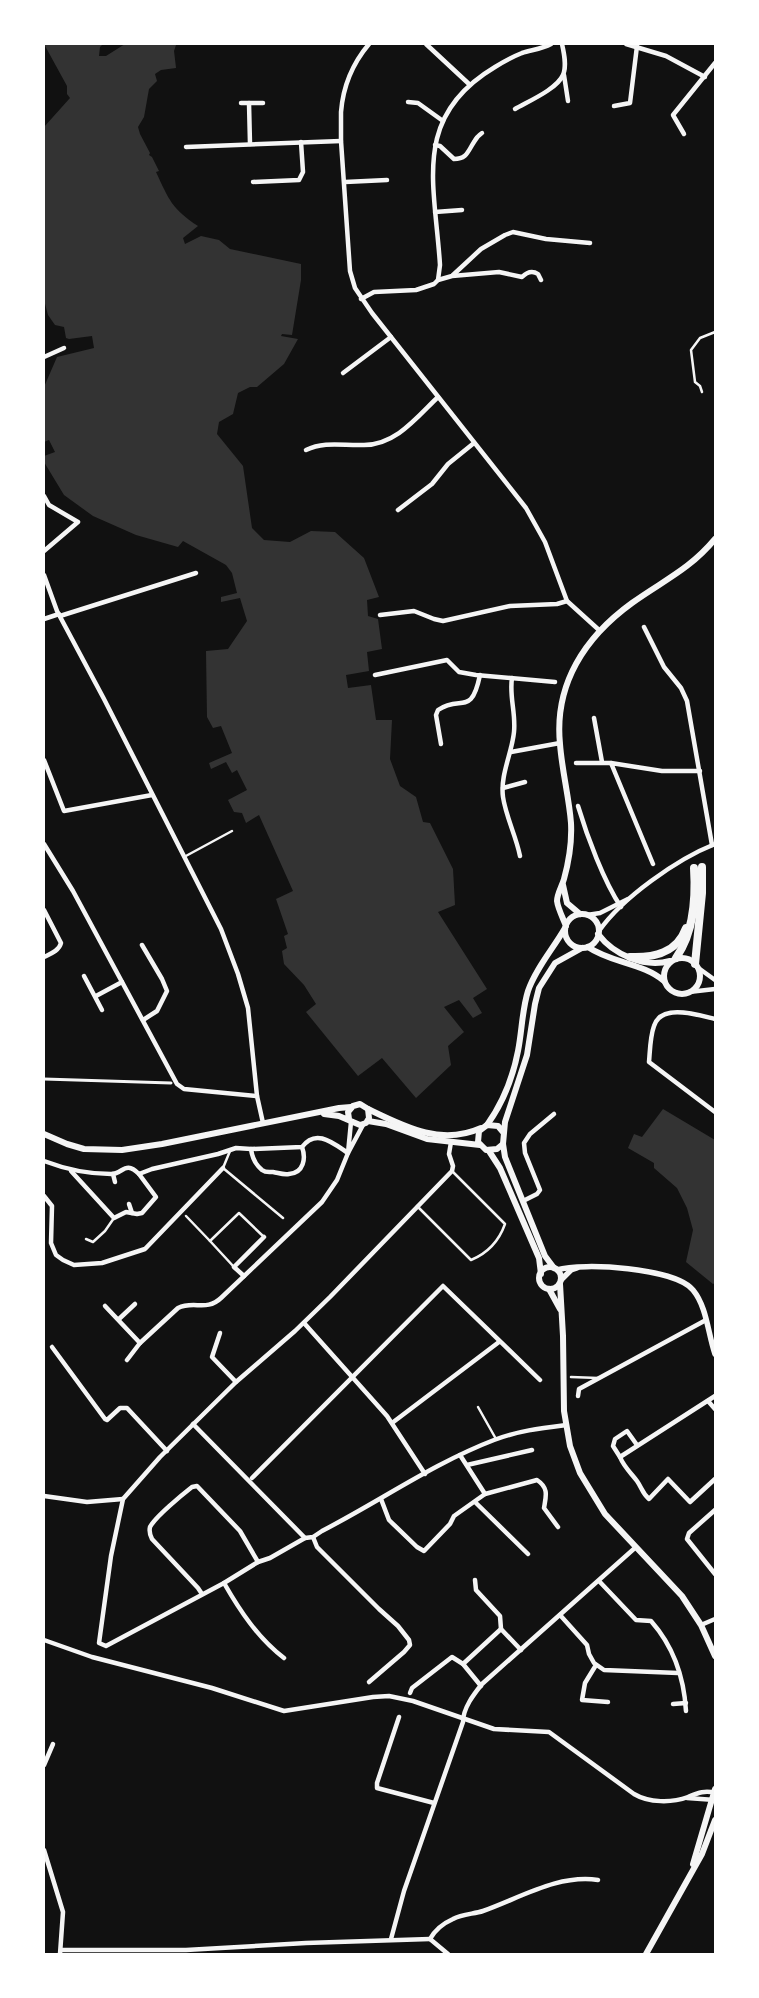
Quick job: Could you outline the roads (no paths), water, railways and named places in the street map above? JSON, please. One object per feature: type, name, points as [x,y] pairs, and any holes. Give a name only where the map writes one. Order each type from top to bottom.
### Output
[{"type":"highway","points":[[674,959],[687,940],[692,918],[698,867],[702,893],[696,965]]},
{"type":"highway","points":[[630,957],[650,957],[670,950],[679,941],[692,918]]},
{"type":"main road","points":[[598,933],[612,949],[630,957],[657,963],[687,958],[696,965],[699,978],[698,984],[684,994],[672,991],[664,981],[651,972],[615,960],[585,947],[571,944],[565,934],[565,927],[557,902],[570,852],[571,824],[560,744],[560,712],[569,679],[582,654],[599,630],[634,601],[684,570],[697,559],[715,538]]},
{"type":"main road","points":[[562,884],[567,903],[596,921],[598,933],[595,941],[555,963],[540,988],[535,1004],[527,1055],[503,1132],[505,1157],[545,1256],[560,1274],[563,1398],[570,1446],[580,1473],[605,1514],[676,1588],[702,1626],[715,1656]]},
{"type":"main road","points":[[480,1145],[478,1135],[498,1106],[514,1066],[523,1012],[531,983],[538,968],[570,918],[584,914]]},
{"type":"main road","points":[[664,981],[665,969],[674,959]]},
{"type":"main road","points":[[44,1134],[84,1149],[122,1150],[162,1144],[360,1104],[413,1130],[436,1136],[462,1135],[484,1127],[498,1126],[503,1132]]},
{"type":"main road","points":[[350,1120],[348,1112],[351,1107]]},
{"type":"main road","points":[[366,1123],[370,1115],[368,1109]]},
{"type":"main road","points":[[316,1113],[333,1115],[350,1120],[357,1125],[366,1123],[386,1124],[427,1139],[480,1145],[489,1151],[500,1168],[539,1258],[541,1282],[549,1288],[561,1309]]},
{"type":"main road","points":[[489,1151],[497,1149],[503,1144]]},
{"type":"main road","points":[[541,1274],[547,1268],[555,1269]]},
{"type":"main road","points":[[549,1288],[554,1288],[560,1282]]},
{"type":"main road","points":[[691,1872],[714,1795]]},
{"type":"main road","points":[[646,1954],[702,1854],[715,1820]]},
{"type":"street","points":[[369,44],[353,68],[344,92],[341,112],[341,141],[349,264],[352,279],[362,299],[526,508],[539,528],[567,601],[599,630]]},
{"type":"street","points":[[426,44],[469,84]]},
{"type":"street","points":[[438,280],[440,265],[433,168],[435,145],[443,121],[454,101],[469,84],[507,60],[551,44]]},
{"type":"street","points":[[562,44],[568,100]]},
{"type":"street","points":[[626,44],[666,56],[705,77]]},
{"type":"street","points":[[614,106],[630,103],[637,46]]},
{"type":"street","points":[[684,134],[673,115],[715,63]]},
{"type":"street","points":[[515,109],[546,91],[558,82],[564,73]]},
{"type":"street","points":[[408,102],[418,103],[443,121]]},
{"type":"street","points":[[241,103],[263,103]]},
{"type":"street","points":[[249,103],[250,144]]},
{"type":"street","points":[[435,145],[440,146],[454,158],[460,159],[469,152],[474,141],[482,133]]},
{"type":"street","points":[[186,147],[341,141]]},
{"type":"street","points":[[253,182],[299,180],[303,172],[301,142]]},
{"type":"street","points":[[345,182],[387,180]]},
{"type":"street","points":[[435,212],[462,210]]},
{"type":"street","points":[[452,276],[482,249],[513,232],[546,239],[590,243]]},
{"type":"street","points":[[362,299],[374,292],[416,290],[452,276],[499,272],[522,277],[530,272],[538,274],[541,280]]},
{"type":"street","points":[[344,373],[391,337]]},
{"type":"street","points":[[44,356],[64,348]]},
{"type":"street","points":[[306,450],[319,445],[377,444],[405,429],[438,397]]},
{"type":"street","points":[[398,510],[432,484],[448,464],[474,443]]},
{"type":"street","points":[[44,496],[49,505],[78,522],[44,550]]},
{"type":"street","points":[[44,618],[60,615],[196,574]]},
{"type":"street","points":[[44,575],[60,615],[217,921],[245,995],[251,1025],[257,1096],[263,1123]]},
{"type":"street","points":[[380,615],[414,611],[434,619],[443,620],[510,606],[557,604],[567,601]]},
{"type":"street","points":[[584,914],[600,913],[620,905],[672,867],[714,844],[691,716],[685,694],[664,667],[644,627]]},
{"type":"street","points":[[375,675],[447,660],[459,672],[480,676],[555,682]]},
{"type":"street","points":[[440,744],[436,715],[438,710],[465,703],[471,699],[477,690],[480,676]]},
{"type":"street","points":[[512,678],[510,694],[514,722],[511,752],[503,788],[507,813],[520,856]]},
{"type":"street","points":[[594,718],[602,762]]},
{"type":"street","points":[[511,752],[560,744]]},
{"type":"street","points":[[44,760],[64,811],[152,795]]},
{"type":"street","points":[[576,763],[602,762],[662,771],[700,771]]},
{"type":"street","points":[[611,763],[653,864]]},
{"type":"street","points":[[503,788],[525,782]]},
{"type":"street","points":[[578,806],[592,845],[620,905]]},
{"type":"street","points":[[44,844],[72,891],[180,1088],[257,1096]]},
{"type":"street","points":[[44,858],[48,852]]},
{"type":"street","points":[[598,933],[620,905]]},
{"type":"street","points":[[44,910],[61,943],[60,947],[44,957]]},
{"type":"street","points":[[142,945],[158,971],[167,991],[157,1010],[143,1020]]},
{"type":"street","points":[[696,965],[715,980]]},
{"type":"street","points":[[84,976],[102,1010]]},
{"type":"street","points":[[96,996],[122,982]]},
{"type":"street","points":[[689,992],[715,989]]},
{"type":"street","points":[[715,1019],[672,1012],[660,1016],[654,1026],[649,1062],[715,1112]]},
{"type":"street","points":[[44,1079],[171,1083]]},
{"type":"street","points":[[523,1201],[537,1194],[540,1190],[525,1153],[524,1143],[530,1134],[554,1114]]},
{"type":"street","points":[[348,1153],[350,1120]]},
{"type":"street","points":[[127,1360],[140,1343],[178,1308],[183,1305],[213,1305],[322,1202],[337,1180],[348,1153],[366,1123]]},
{"type":"street","points":[[139,1174],[236,1148],[302,1147],[320,1137],[328,1139],[348,1153]]},
{"type":"street","points":[[450,1142],[449,1154],[453,1166],[452,1171],[304,1323],[236,1382],[193,1424],[123,1499],[111,1556],[99,1639],[100,1645],[108,1645],[224,1583],[258,1562],[270,1558],[305,1538],[313,1537],[460,1455],[496,1439],[526,1431],[566,1425]]},
{"type":"street","points":[[251,1149],[255,1162],[262,1170],[290,1174],[294,1173],[303,1164],[305,1159],[302,1147]]},
{"type":"street","points":[[44,1161],[71,1171],[113,1174],[121,1169],[129,1168],[139,1174],[156,1196],[142,1213],[121,1214],[114,1218],[71,1171]]},
{"type":"street","points":[[44,1196],[52,1206],[51,1242],[56,1255],[74,1265],[102,1263],[145,1249],[223,1168]]},
{"type":"street","points":[[113,1174],[115,1182]]},
{"type":"street","points":[[129,1204],[132,1213]]},
{"type":"street","points":[[244,1276],[234,1266],[264,1237]]},
{"type":"street","points":[[560,1282],[571,1270],[581,1266]]},
{"type":"street","points":[[555,1269],[581,1266],[645,1271],[678,1278],[694,1291],[706,1320],[715,1354]]},
{"type":"street","points":[[252,1478],[443,1286],[540,1380]]},
{"type":"street","points":[[119,1320],[135,1304]]},
{"type":"street","points":[[105,1306],[140,1343]]},
{"type":"street","points":[[578,1396],[578,1389],[706,1320]]},
{"type":"street","points":[[304,1323],[392,1423],[425,1474]]},
{"type":"street","points":[[220,1333],[212,1357],[236,1382]]},
{"type":"street","points":[[392,1423],[499,1342]]},
{"type":"street","points":[[52,1347],[105,1419],[108,1420],[120,1408],[127,1408],[167,1451]]},
{"type":"street","points":[[620,1457],[715,1396]]},
{"type":"street","points":[[708,1401],[715,1409]]},
{"type":"street","points":[[193,1424],[305,1538]]},
{"type":"street","points":[[638,1445],[627,1432],[613,1440],[613,1449],[620,1457],[626,1469],[639,1483],[641,1491],[648,1498],[654,1495],[668,1479],[690,1502],[715,1478]]},
{"type":"street","points":[[467,1465],[532,1450]]},
{"type":"street","points":[[460,1455],[485,1494]]},
{"type":"street","points":[[381,1499],[389,1520],[422,1551],[439,1535],[454,1516],[485,1494],[537,1480],[544,1486],[546,1492],[544,1508],[558,1527]]},
{"type":"street","points":[[202,1594],[152,1539],[150,1531],[153,1523],[192,1487],[197,1486],[236,1527],[258,1562]]},
{"type":"street","points":[[44,1496],[87,1502],[123,1499]]},
{"type":"street","points":[[475,1502],[528,1554]]},
{"type":"street","points":[[715,1510],[689,1533],[687,1540],[715,1574]]},
{"type":"street","points":[[313,1537],[317,1547],[378,1609],[398,1626],[409,1640],[410,1644],[404,1652],[370,1680],[376,1684]]},
{"type":"street","points":[[391,1939],[404,1891],[464,1712],[481,1686],[636,1547]]},
{"type":"street","points":[[475,1580],[476,1590],[500,1616],[501,1629],[521,1650]]},
{"type":"street","points":[[599,1581],[636,1620],[649,1620],[673,1653],[678,1672],[684,1684],[686,1712]]},
{"type":"street","points":[[224,1583],[246,1618],[261,1637],[284,1658]]},
{"type":"street","points":[[560,1615],[586,1645],[590,1658],[596,1666],[608,1671],[678,1672]]},
{"type":"street","points":[[702,1626],[715,1619]]},
{"type":"street","points":[[463,1664],[501,1629]]},
{"type":"street","points":[[44,1640],[92,1657],[212,1688],[284,1711],[389,1696],[406,1699],[494,1729],[549,1732],[634,1794],[645,1799],[656,1801],[714,1795]]},
{"type":"street","points":[[410,1693],[412,1688],[450,1657],[454,1657],[463,1664],[481,1686]]},
{"type":"street","points":[[596,1666],[585,1683],[582,1700],[608,1702]]},
{"type":"street","points":[[673,1704],[686,1703]]},
{"type":"street","points":[[399,1717],[376,1786],[382,1790],[434,1803]]},
{"type":"street","points":[[44,1764],[54,1744]]},
{"type":"street","points":[[687,1798],[701,1792],[714,1795]]},
{"type":"street","points":[[44,1850],[63,1912],[61,1952],[186,1950],[391,1939],[430,1939],[448,1954]]},
{"type":"street","points":[[430,1939],[437,1930],[453,1918],[483,1911],[530,1891],[578,1879],[598,1880]]},
{"type":"lane","points":[[702,392],[700,386],[695,382],[691,350],[700,338],[715,332]]},
{"type":"lane","points":[[184,857],[232,831]]},
{"type":"lane","points":[[230,1151],[223,1168],[283,1218]]},
{"type":"lane","points":[[417,1206],[471,1260],[481,1256],[499,1239],[505,1224],[452,1171]]},
{"type":"lane","points":[[210,1241],[239,1213],[264,1237]]},
{"type":"lane","points":[[186,1216],[234,1266]]},
{"type":"lane","points":[[86,1239],[93,1242],[105,1231],[114,1218]]},
{"type":"lane","points":[[571,1377],[590,1376],[599,1378]]},
{"type":"lane","points":[[478,1407],[496,1439]]}]
